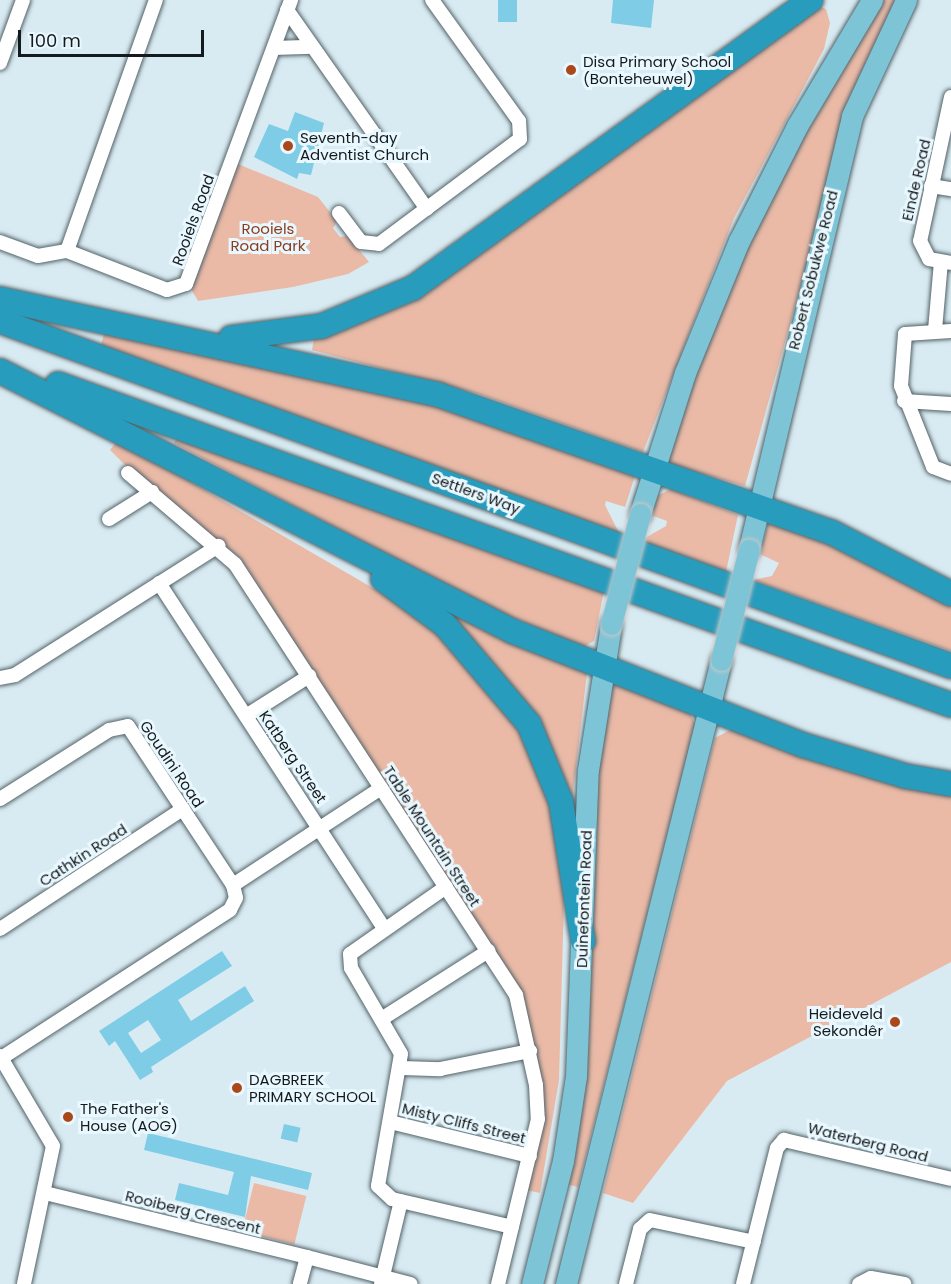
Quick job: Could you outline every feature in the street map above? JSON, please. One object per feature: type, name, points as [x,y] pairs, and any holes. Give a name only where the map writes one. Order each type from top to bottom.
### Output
[{"type":"highway","points":[[178,337],[296,332],[395,298],[445,268],[811,0]]},
{"type":"highway","points":[[0,299],[380,378],[653,470],[861,544],[951,594]]},
{"type":"highway","name":"Settlers Way","points":[[0,321],[951,666]]},
{"type":"highway","points":[[0,363],[951,705]]},
{"type":"highway","points":[[0,371],[341,548],[512,631],[708,708],[858,763],[951,784]]},
{"type":"highway","points":[[341,548],[445,625],[529,724],[561,802],[583,940]]},
{"type":"main road","points":[[653,470],[685,373],[754,208],[872,0]]},
{"type":"main road","name":"Robert Sobukwe Road","points":[[708,708],[749,549],[852,117],[906,0]]},
{"type":"main road","name":"Duinefontein Road","points":[[532,1284],[569,1128],[583,940],[586,797],[603,667],[611,624],[653,470]]},
{"type":"main road","points":[[566,1284],[708,708]]},
{"type":"street","points":[[0,63],[23,0]]},
{"type":"street","points":[[0,242],[38,256],[67,251],[156,0]]},
{"type":"street","points":[[339,213],[361,242],[374,245],[517,145],[522,131],[432,0]]},
{"type":"street","points":[[289,5],[312,47],[427,209]]},
{"type":"street","name":"Rooiels Road","points":[[67,251],[167,290],[186,284],[289,5]]},
{"type":"street","points":[[274,48],[312,47]]},
{"type":"street","name":"Einde Road","points":[[935,330],[946,262],[921,248],[931,186],[951,97]]},
{"type":"street","points":[[931,186],[951,189]]},
{"type":"street","points":[[951,331],[908,333],[903,339],[904,401],[933,467],[951,474]]},
{"type":"street","points":[[904,401],[951,404]]},
{"type":"street","name":"Table Mountain Street","points":[[128,473],[218,546],[309,676],[516,995],[530,1051],[538,1119],[498,1284]]},
{"type":"street","points":[[109,519],[152,492]]},
{"type":"street","points":[[0,678],[15,675],[218,546]]},
{"type":"street","name":"Katberg Street","points":[[159,583],[320,828],[233,885]]},
{"type":"street","points":[[246,716],[309,676]]},
{"type":"street","name":"Goudini Road","points":[[0,799],[123,725],[132,729],[233,885]]},
{"type":"street","points":[[381,788],[320,828],[383,927]]},
{"type":"street","name":"Cathkin Road","points":[[0,929],[183,809]]},
{"type":"street","points":[[24,1284],[45,1193],[52,1141],[0,1057],[230,910],[236,898],[233,885]]},
{"type":"street","points":[[446,887],[354,945],[349,958],[400,1048],[402,1068],[378,1186],[385,1196],[401,1201],[512,1227]]},
{"type":"street","points":[[383,1018],[488,951]]},
{"type":"street","points":[[402,1068],[440,1069],[530,1051]]},
{"type":"street","name":"Misty Cliffs Street","points":[[390,1122],[530,1156]]},
{"type":"street","name":"Waterberg Road","points":[[743,1284],[777,1148],[784,1140],[951,1179]]},
{"type":"street","name":"Rooiberg Crescent","points":[[45,1193],[307,1257],[382,1281],[411,1284]]},
{"type":"street","points":[[382,1281],[401,1201]]},
{"type":"street","points":[[626,1284],[640,1229],[650,1220],[754,1242]]},
{"type":"street","points":[[300,1284],[307,1257]]},
{"type":"street","points":[[859,1284],[871,1278],[904,1284]]},
{"type":"green space","points":[[882,0],[898,0],[857,83],[745,486],[665,463],[708,334],[778,179]]},
{"type":"green space","points":[[818,6],[826,9],[830,23],[824,49],[734,218],[643,452],[479,394],[312,350],[314,338],[355,325]]},
{"type":"green space","name":"Rooiels Road Park","points":[[238,164],[318,197],[337,221],[333,228],[340,237],[348,236],[369,262],[348,274],[293,287],[198,301],[191,289]]},
{"type":"green space","points":[[105,330],[382,386],[635,476],[625,507],[606,501],[605,505],[619,533],[101,345]]},
{"type":"green space","points":[[178,436],[604,591],[594,641],[583,647],[488,607],[174,443]]},
{"type":"green space","points":[[118,440],[428,620],[512,715],[549,795],[564,900],[559,1080],[540,1193],[526,1190],[542,1097],[519,993],[240,558],[130,470],[110,450]]},
{"type":"green space","points":[[671,489],[738,515],[726,572],[640,541],[666,526],[667,521],[648,514],[655,497]]},
{"type":"green space","points":[[769,519],[847,547],[951,604],[951,651],[753,580],[772,576],[779,563],[760,554]]},
{"type":"green space","points":[[442,608],[587,673],[572,801],[516,691]]},
{"type":"green space","points":[[618,685],[690,713],[695,724],[578,1187],[566,1184],[589,1043],[595,783],[611,687]]},
{"type":"green space","points":[[732,729],[951,790],[951,962],[727,1081],[633,1203],[603,1193],[715,738]]},
{"type":"green space","points":[[254,1183],[306,1196],[294,1245],[242,1232]]},
{"type":"building","points":[[498,0],[517,0],[517,22],[498,22]]},
{"type":"building","points":[[613,0],[654,0],[651,28],[611,23]]},
{"type":"building","name":"Seventh-day Adventist Church","points":[[295,112],[324,123],[311,175],[299,173],[297,179],[254,157],[269,124],[288,131]]},
{"type":"building","points":[[222,951],[232,966],[178,1000],[191,1021],[245,986],[254,1001],[151,1067],[153,1072],[140,1080],[115,1041],[109,1046],[99,1031]],"holes":[[[148,1020],[161,1040],[141,1053],[128,1033]]]},
{"type":"building","points":[[284,1124],[301,1128],[297,1142],[281,1139]]},
{"type":"building","points":[[148,1133],[312,1173],[308,1190],[251,1176],[245,1217],[175,1200],[179,1183],[228,1195],[234,1172],[144,1150]]},
{"type":"place","name":"Disa Primary School (Bonteheuwel)","points":[[571,70]]},
{"type":"place","name":"Seventh-day Adventist Church","points":[[288,146]]},
{"type":"place","name":"Heideveld Sekondêr","points":[[895,1022]]},
{"type":"place","name":"DAGBREEK PRIMARY SCHOOL","points":[[237,1088]]},
{"type":"place","name":"The Father's House (AOG)","points":[[68,1117]]}]
